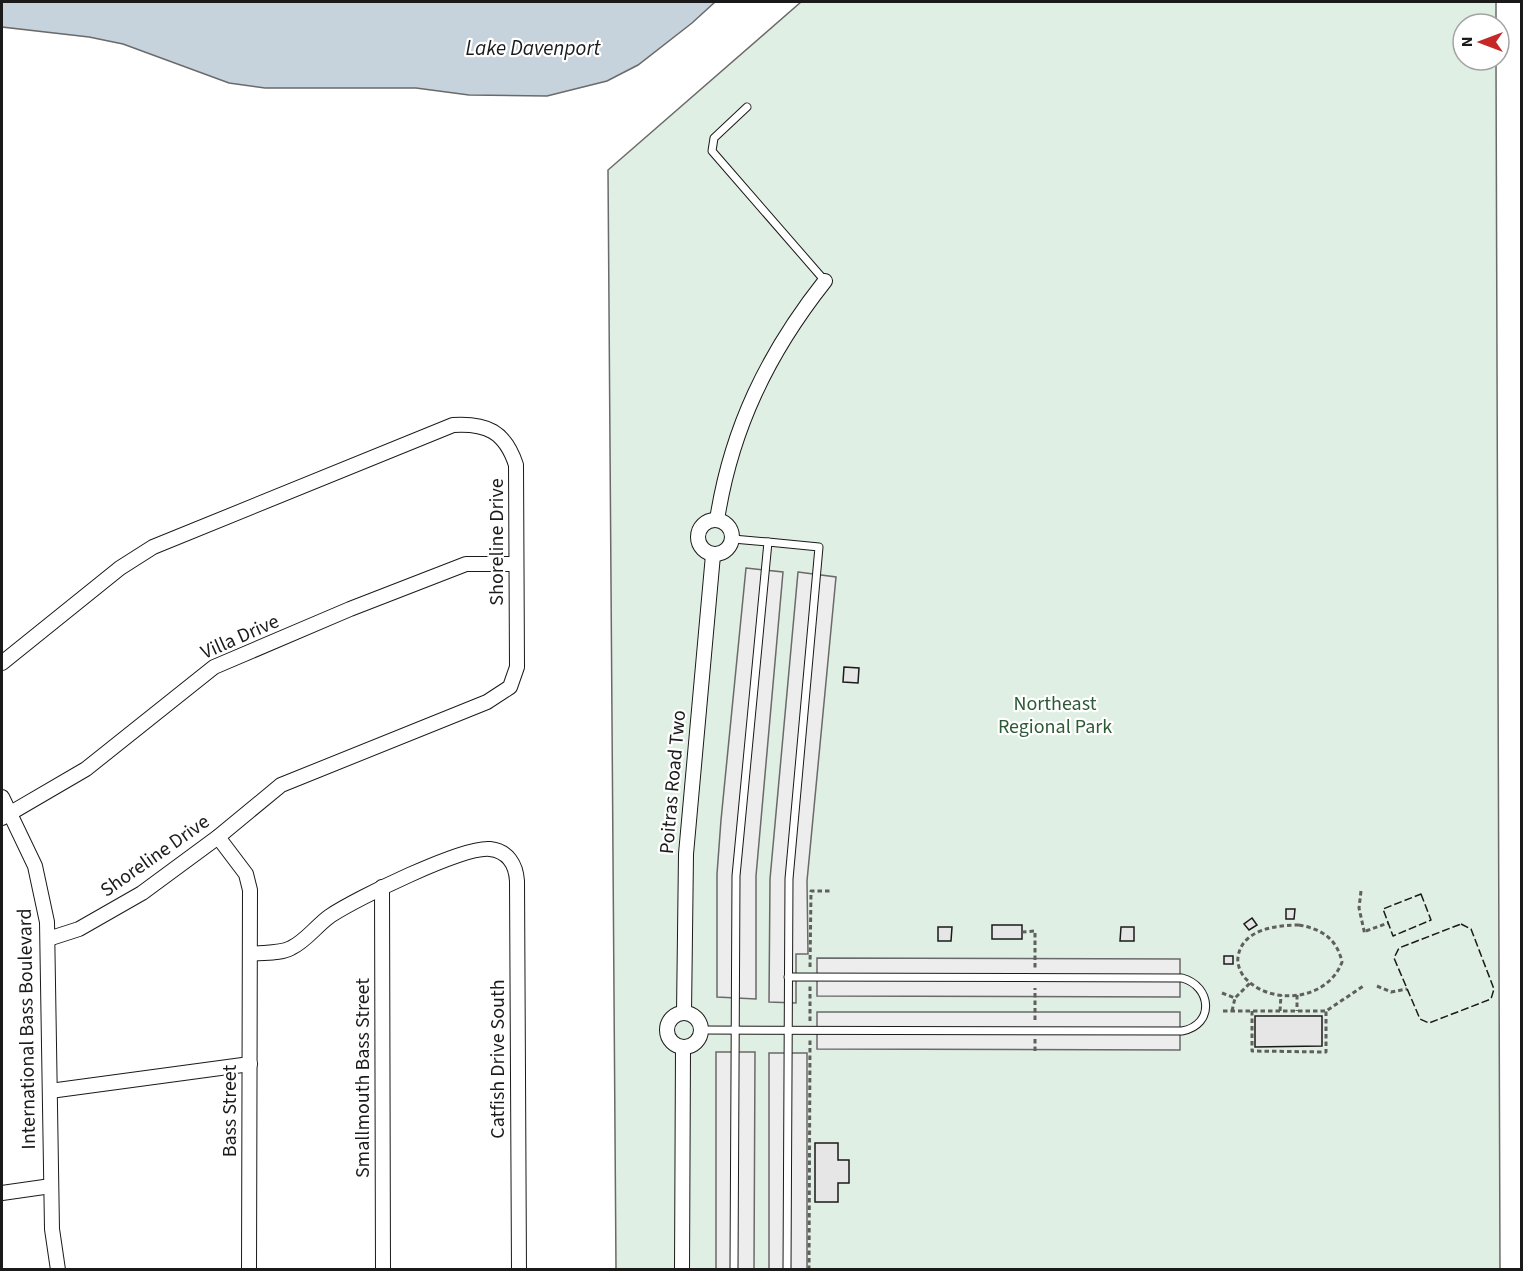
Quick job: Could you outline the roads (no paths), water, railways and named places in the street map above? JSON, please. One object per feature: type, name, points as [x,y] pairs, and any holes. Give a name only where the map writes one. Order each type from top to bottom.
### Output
[{"type":"street","points":[[717,520],[727,467],[753,394],[782,339],[825,281]]},
{"type":"street","name":"Shoreline Drive","points":[[2,663],[120,568],[153,546],[453,425],[476,423],[497,432],[512,450],[516,465],[517,667],[510,687],[487,702],[281,785],[218,837],[142,893],[79,929],[48,939]]},
{"type":"street","points":[[717,520],[727,524],[733,539],[728,549],[713,555],[701,547],[698,536],[706,522],[717,520]]},
{"type":"street","name":"Poitras Road Two","points":[[684,1013],[686,854],[713,555]]},
{"type":"street","name":"Villa Drive","points":[[6,815],[109,752],[214,667],[350,609],[466,564],[516,564]]},
{"type":"street","name":"International Bass Boulevard","points":[[2,797],[6,815],[37,872],[48,939],[51,1186],[53,1242],[58,1269]]},
{"type":"street","name":"Bass Street","points":[[218,837],[249,881],[249,1269]]},
{"type":"street","name":"Catfish Drive South","points":[[382,887],[472,851],[488,849],[503,853],[513,864],[517,881],[519,1269]]},
{"type":"street","points":[[250,954],[290,949],[332,915],[382,887]]},
{"type":"street","name":"Smallmouth Bass Street","points":[[382,887],[383,1269]]},
{"type":"street","points":[[684,1013],[698,1020],[701,1030],[697,1041],[683,1047],[670,1041],[666,1030],[670,1020],[684,1013]]},
{"type":"street","points":[[682,1269],[683,1047]]},
{"type":"street","points":[[50,1091],[250,1064]]},
{"type":"street","points":[[2,1193],[51,1186]]},
{"type":"lane","points":[[747,107],[714,138],[711,147],[713,154],[825,281]]},
{"type":"lane","points":[[733,539],[819,547],[789,879],[787,1269]]},
{"type":"lane","points":[[734,1269],[736,876],[768,542]]},
{"type":"lane","points":[[701,1030],[1182,1031],[1200,1022],[1206,1009],[1200,987],[1182,978],[788,977]]},
{"type":"water","name":"Lake Davenport","points":[[2,2],[715,2],[638,65],[607,81],[547,96],[469,95],[416,88],[265,88],[229,83],[123,44],[89,37],[2,27]]},
{"type":"park label","name":"Northeast Regional Park","points":[[1055,716]]}]
